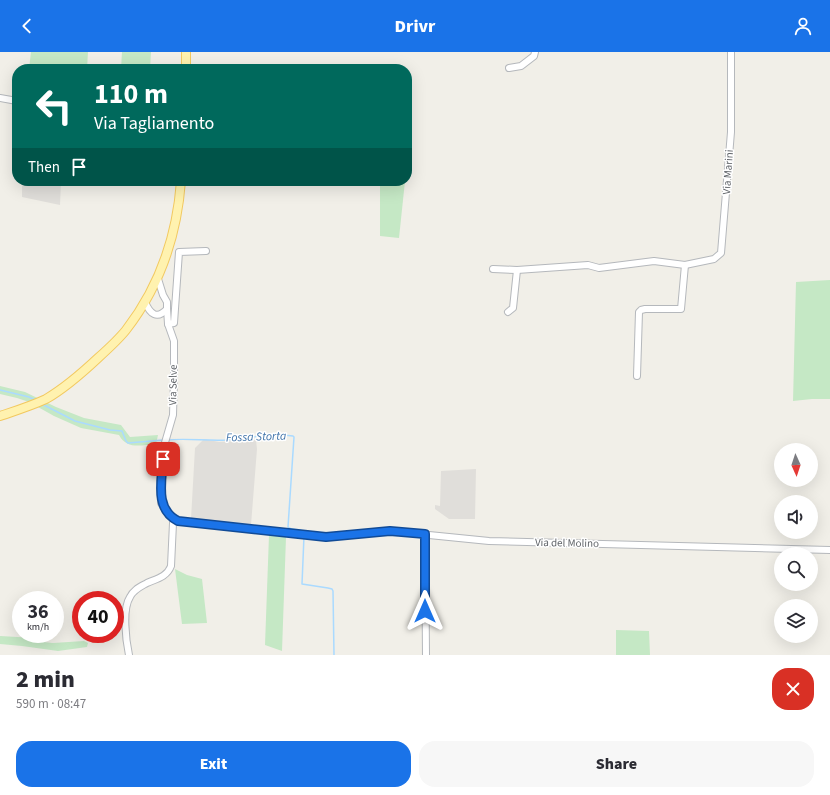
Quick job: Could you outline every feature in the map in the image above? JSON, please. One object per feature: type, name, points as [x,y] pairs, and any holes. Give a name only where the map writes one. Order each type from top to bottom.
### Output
[{"type":"main road","points":[[186,52],[186,64]]},
{"type":"main road","points":[[0,416],[46,399],[73,381],[125,331],[137,315],[158,279],[173,235],[181,186]]},
{"type":"street","points":[[509,68],[521,66],[534,56],[534,52]]},
{"type":"street","name":"Via Marini","points":[[493,269],[517,270],[588,265],[599,268],[654,261],[685,265],[714,259],[721,253],[731,132],[731,52]]},
{"type":"street","points":[[0,98],[12,99]]},
{"type":"street","points":[[137,315],[151,313],[158,315],[168,324],[174,323],[179,252],[206,251]]},
{"type":"street","points":[[637,376],[639,312],[645,309],[681,308],[685,265]]},
{"type":"street","points":[[508,312],[513,308],[517,270]]},
{"type":"street","name":"Via Selve","points":[[158,279],[162,295],[167,302],[168,324],[174,341],[173,415],[164,446],[161,503],[169,515],[175,520]]},
{"type":"street","points":[[151,313],[147,299],[162,295]]},
{"type":"street","points":[[158,315],[167,309]]},
{"type":"street","points":[[129,655],[127,639],[127,604],[129,597],[136,590],[170,570],[173,523],[175,520]]},
{"type":"street","name":"Via del Molino","points":[[175,520],[303,535],[334,537],[390,531],[489,541],[830,550]]},
{"type":"street","points":[[425,534],[426,655]]},
{"type":"shaded area","points":[[22,186],[61,186],[60,205],[22,197]]},
{"type":"shaded area","points":[[204,439],[219,442],[256,440],[257,449],[251,525],[191,519],[195,448]]},
{"type":"shaded area","points":[[476,469],[475,519],[449,519],[435,509],[435,505],[440,506],[441,471]]},
{"type":"green space","points":[[31,52],[88,52],[87,64],[30,64]]},
{"type":"green space","points":[[122,52],[151,52],[150,64],[121,64]]},
{"type":"green space","points":[[380,186],[404,186],[399,238],[380,236]]},
{"type":"green space","points":[[830,280],[830,399],[793,401],[796,282]]},
{"type":"green space","points":[[0,386],[25,392],[56,407],[84,418],[121,425],[130,437],[158,435],[156,444],[140,446],[130,445],[122,440],[119,435],[81,428],[54,416],[29,402],[0,394]]},
{"type":"green space","points":[[269,535],[286,537],[282,651],[265,645]]},
{"type":"green space","points":[[175,569],[187,575],[202,579],[207,623],[182,624]]},
{"type":"green space","points":[[616,630],[649,631],[650,655],[616,655]]},
{"type":"green space","points":[[0,636],[12,637],[12,643],[72,642],[72,643],[88,643],[87,647],[58,651],[0,644]]},
{"type":"waterway","name":"Fossa Storta","points":[[0,390],[29,397],[35,400]]},
{"type":"waterway","name":"Fossa Storta","points":[[42,404],[75,421],[110,430],[122,431],[128,443],[163,440]]},
{"type":"waterway","name":"Fossa Storta","points":[[167,440],[226,440],[268,435],[293,436],[288,527],[304,532]]},
{"type":"waterway","name":"Fossa Storta","points":[[304,536],[302,584],[328,588],[332,589],[333,591],[334,655]]},
{"type":"route","points":[[163,459],[161,503],[169,515],[178,521],[326,537],[341,537],[390,531],[425,534],[425,611]]}]
